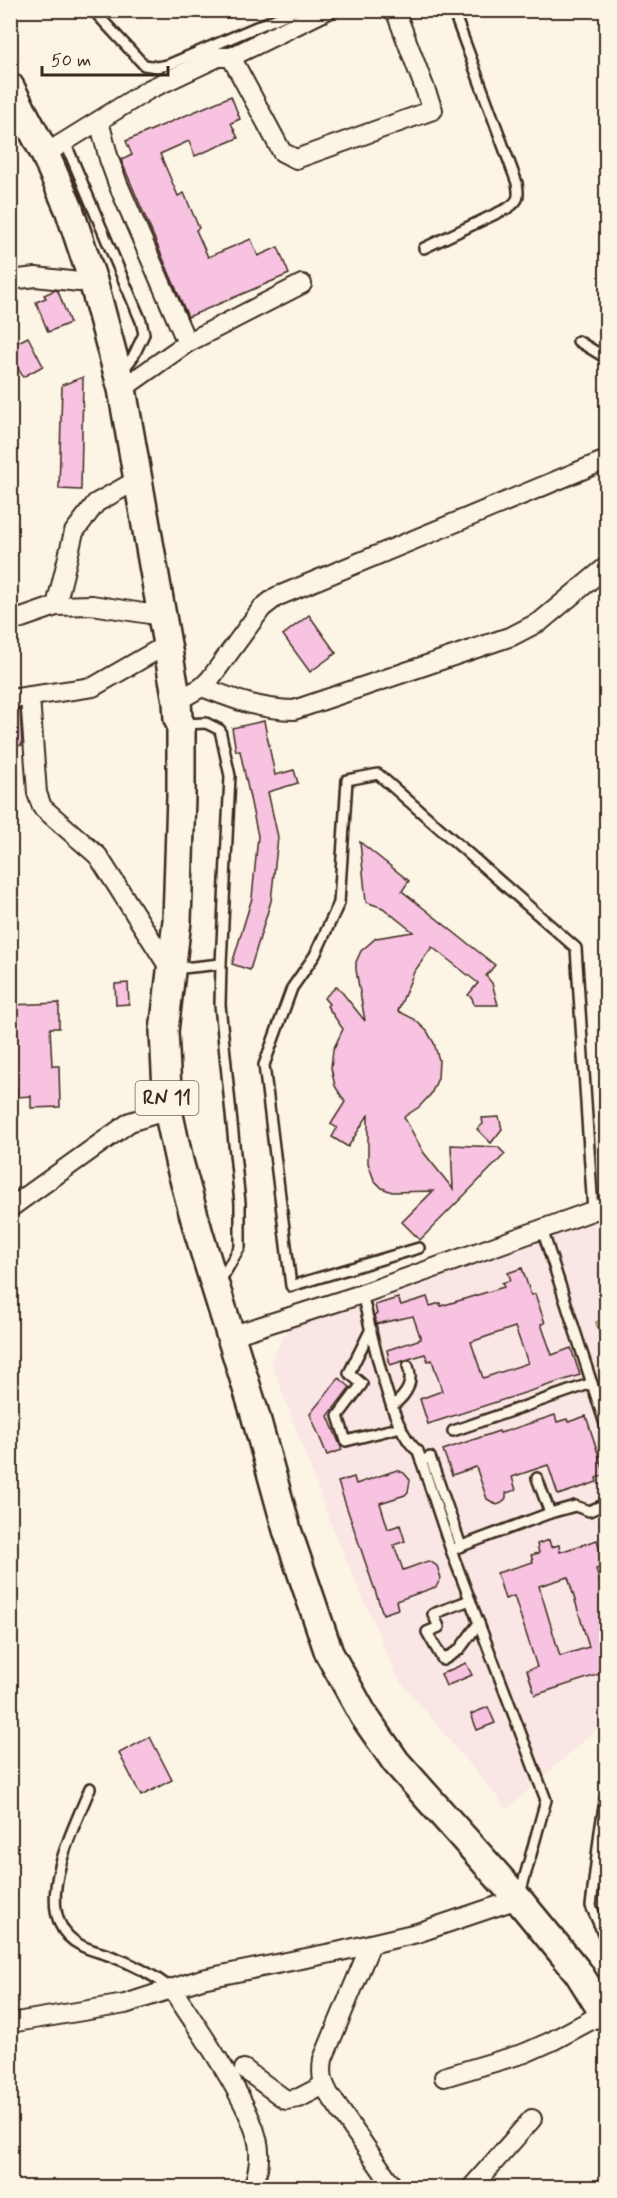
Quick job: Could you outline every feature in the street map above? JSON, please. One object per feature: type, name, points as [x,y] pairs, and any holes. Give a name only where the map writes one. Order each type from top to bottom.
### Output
[{"type":"main road","name":"RN 11","points":[[10,87],[20,125],[55,148],[69,209],[93,282],[120,383],[179,713],[177,921],[164,1031],[168,1110],[182,1172],[255,1414],[287,1530],[329,1653],[364,1716],[396,1762],[518,1899],[578,1972],[605,2015]]},
{"type":"street","points":[[55,148],[148,90],[218,57],[231,57],[327,10]]},
{"type":"street","points":[[231,57],[282,152],[296,159],[433,110],[395,10]]},
{"type":"street","points":[[99,121],[118,184],[187,343]]},
{"type":"street","points":[[10,280],[36,277],[93,282]]},
{"type":"street","points":[[120,383],[187,343],[302,284]]},
{"type":"street","points":[[179,713],[219,668],[226,654],[262,608],[276,597],[606,460]]},
{"type":"street","points":[[56,606],[74,532],[96,503],[137,480]]},
{"type":"street","points":[[202,687],[242,702],[273,710],[294,710],[512,636],[542,621],[606,567]]},
{"type":"street","points":[[10,622],[56,606],[92,605],[162,616]]},
{"type":"street","points":[[10,699],[93,687],[166,645]]},
{"type":"street","points":[[30,696],[37,793],[42,807],[98,856],[170,969]]},
{"type":"street","points":[[10,1208],[129,1122],[168,1110]]},
{"type":"street","points":[[230,1336],[362,1294],[600,1208]]},
{"type":"street","points":[[10,2023],[125,2004],[202,1979],[417,1933],[518,1899]]},
{"type":"street","points":[[371,1944],[323,2059],[321,2070],[324,2085],[394,2187]]},
{"type":"street","points":[[172,1989],[234,2086],[255,2130],[260,2150],[258,2173],[253,2187]]},
{"type":"street","points":[[444,2077],[525,2053],[605,2015]]},
{"type":"street","points":[[244,2069],[281,2098],[290,2101],[324,2085]]},
{"type":"street","points":[[471,2187],[532,2119]]},
{"type":"lane","points":[[93,10],[144,66],[157,67],[168,66],[296,10]]},
{"type":"lane","points":[[424,248],[508,208],[517,202],[519,196],[517,183],[453,10]]},
{"type":"lane","points":[[55,148],[136,310],[144,334],[120,383]]},
{"type":"lane","points":[[578,341],[606,358]]},
{"type":"lane","points":[[179,713],[220,730],[230,776],[220,1005],[240,1203],[240,1247],[217,1287]]},
{"type":"lane","points":[[418,1248],[291,1286],[264,1065],[292,988],[315,955],[339,903],[347,780],[378,774],[576,948],[600,1208]]},
{"type":"lane","points":[[170,969],[221,964]]},
{"type":"lane","points":[[542,1229],[606,1427]]},
{"type":"lane","points":[[362,1294],[392,1406],[409,1444],[418,1451],[451,1550],[546,1800],[518,1899]]},
{"type":"lane","points":[[371,1329],[349,1373],[362,1383],[338,1416],[346,1441],[401,1427]]},
{"type":"lane","points":[[392,1406],[401,1399],[410,1386],[412,1378],[408,1366]]},
{"type":"lane","points":[[453,1431],[592,1383]]},
{"type":"lane","points":[[421,1461],[430,1457],[461,1546]]},
{"type":"lane","points":[[537,1478],[550,1513]]},
{"type":"lane","points":[[451,1550],[550,1513],[575,1506],[589,1511],[606,1504]]},
{"type":"lane","points":[[470,1600],[433,1614],[439,1626],[427,1632],[443,1660],[459,1650],[479,1623]]},
{"type":"lane","points":[[90,1788],[56,1876],[54,1897],[58,1919],[68,1936],[81,1946],[138,1967],[172,1989]]},
{"type":"lane","points":[[606,1795],[591,1906],[606,1940]]},
{"type":"shaded area","points":[[606,1216],[606,1721],[507,1809],[397,1677],[330,1522],[271,1361],[289,1327]]},
{"type":"green space","points":[[606,1319],[606,1355],[596,1322]]},
{"type":"building","points":[[231,96],[240,119],[231,123],[238,138],[195,156],[189,141],[160,154],[178,196],[184,193],[208,257],[251,239],[258,256],[278,247],[289,274],[188,317],[121,160],[132,155],[126,141]]},
{"type":"building","points":[[58,291],[70,323],[48,332],[36,302],[46,298],[44,295]]},
{"type":"building","points":[[28,337],[43,366],[23,377],[10,354],[10,346]]},
{"type":"building","points":[[83,377],[81,490],[59,489],[62,385]]},
{"type":"building","points":[[309,615],[336,653],[310,672],[283,635]]},
{"type":"building","points":[[20,709],[22,745],[10,747],[10,710]]},
{"type":"building","points":[[264,721],[275,775],[294,770],[298,783],[268,792],[278,837],[271,901],[250,970],[232,964],[252,898],[258,836],[240,751],[236,751],[232,728]]},
{"type":"building","points":[[360,842],[409,881],[402,891],[495,965],[486,976],[492,983],[498,1005],[474,1005],[472,998],[468,995],[478,983],[432,947],[414,972],[398,1011],[414,1019],[427,1031],[434,1043],[439,1060],[438,1078],[431,1094],[419,1107],[404,1117],[424,1153],[453,1189],[451,1145],[498,1147],[505,1154],[420,1240],[402,1222],[433,1191],[392,1192],[382,1188],[374,1180],[368,1163],[368,1115],[348,1147],[332,1137],[337,1128],[331,1124],[345,1102],[335,1086],[331,1068],[333,1050],[343,1029],[324,998],[337,986],[365,1021],[356,970],[356,962],[361,951],[376,938],[413,932],[383,908],[366,902]]},
{"type":"building","points":[[128,983],[129,1004],[116,1005],[115,984]]},
{"type":"building","points":[[59,1003],[59,1028],[50,1028],[52,1066],[59,1066],[60,1107],[31,1108],[31,1096],[17,1097],[17,1087],[10,1087],[10,1005]]},
{"type":"building","points":[[499,1117],[502,1129],[491,1143],[477,1129],[483,1124],[482,1118]]},
{"type":"building","points":[[522,1268],[531,1295],[535,1294],[545,1323],[541,1324],[552,1355],[571,1348],[580,1375],[428,1424],[420,1399],[442,1391],[432,1360],[428,1361],[425,1354],[390,1365],[387,1350],[421,1339],[413,1316],[376,1324],[375,1305],[398,1298],[401,1305],[427,1297],[430,1306],[440,1303],[441,1306],[504,1287],[502,1283],[511,1280],[508,1273]],"holes":[[[515,1327],[528,1363],[483,1378],[471,1342]]]},
{"type":"building","points":[[339,1378],[350,1387],[328,1416],[342,1450],[327,1455],[310,1414]]},
{"type":"building","points":[[555,1415],[557,1422],[567,1419],[568,1422],[586,1416],[605,1475],[596,1478],[597,1482],[558,1495],[548,1465],[512,1477],[516,1490],[506,1493],[506,1498],[497,1505],[487,1499],[476,1467],[452,1475],[443,1450]]},
{"type":"building","points":[[397,1470],[404,1473],[410,1480],[408,1492],[380,1503],[388,1529],[400,1525],[405,1541],[394,1545],[403,1570],[428,1561],[437,1566],[441,1578],[436,1587],[396,1601],[398,1609],[383,1614],[338,1482],[354,1477],[356,1484]]},
{"type":"building","points":[[549,1540],[551,1547],[559,1545],[560,1552],[597,1540],[605,1566],[596,1569],[606,1603],[606,1672],[535,1695],[527,1670],[537,1667],[514,1596],[505,1599],[497,1573],[533,1562],[531,1555],[539,1553],[537,1544]],"holes":[[[568,1577],[589,1647],[560,1656],[539,1586]]]},
{"type":"building","points":[[466,1663],[472,1675],[446,1686],[441,1674]]},
{"type":"building","points":[[488,1707],[495,1723],[477,1730],[471,1714]]},
{"type":"building","points":[[150,1737],[172,1780],[141,1796],[119,1753]]}]
